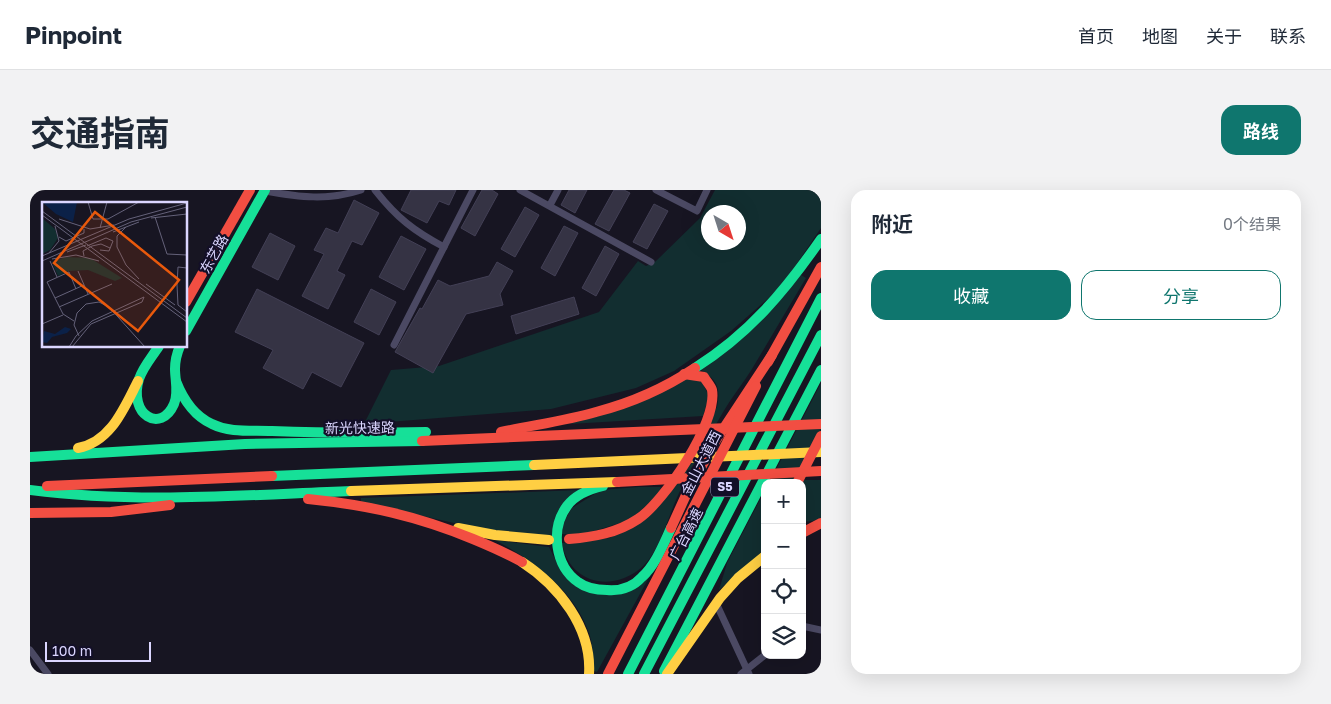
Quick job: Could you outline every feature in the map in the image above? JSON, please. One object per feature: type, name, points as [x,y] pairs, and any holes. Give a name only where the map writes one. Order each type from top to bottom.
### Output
[{"type":"main road","name":"东艺路","points":[[188,298],[250,190]]},
{"type":"main road","name":"东艺路","points":[[188,327],[263,190]]},
{"type":"main road","points":[[176,381],[179,390],[191,408],[205,421],[219,427],[240,430],[308,433],[435,432],[461,440],[598,412],[649,394],[719,352],[762,315],[792,280],[821,239]]},
{"type":"main road","name":"金山大道西","points":[[608,674],[772,355],[821,267]]},
{"type":"main road","name":"广台高速","points":[[628,674],[821,298]]},
{"type":"main road","name":"广台高速","points":[[644,674],[821,335]]},
{"type":"main road","points":[[30,450],[84,448],[97,444],[112,427],[158,348]]},
{"type":"main road","points":[[138,381],[137,399],[140,410],[149,417],[156,418],[168,414],[174,405],[177,392],[174,368],[179,348]]},
{"type":"main road","points":[[620,482],[595,488],[584,493],[567,507],[562,516],[558,540],[563,567],[573,578],[588,588],[606,592],[619,590],[634,584],[649,570],[662,548],[700,467],[730,414],[772,355]]},
{"type":"main road","points":[[662,674],[821,370]]},
{"type":"main road","points":[[569,539],[591,538],[608,534],[622,529],[637,520],[655,505],[684,467],[708,418],[713,393],[712,386],[706,380],[692,374],[684,374]]},
{"type":"main road","name":"新光快速路","points":[[30,458],[245,444],[461,440],[690,428],[821,424]]},
{"type":"main road","points":[[799,479],[821,436]]},
{"type":"main road","points":[[30,488],[821,452]]},
{"type":"main road","points":[[30,488],[69,495],[145,498],[620,482],[818,471]]},
{"type":"main road","points":[[263,495],[342,502],[431,523],[495,535],[549,540]]},
{"type":"main road","points":[[30,514],[112,512],[169,505],[208,496]]},
{"type":"main road","points":[[431,523],[506,553],[538,573],[576,618],[585,637],[590,668],[589,674]]},
{"type":"main road","points":[[667,674],[716,603],[754,563],[761,559]]},
{"type":"street","points":[[263,190],[300,197],[330,197],[362,190]]},
{"type":"street","points":[[376,190],[390,209],[400,218],[421,234],[444,247]]},
{"type":"street","points":[[394,345],[473,190]]},
{"type":"street","points":[[520,190],[651,262]]},
{"type":"street","points":[[550,206],[558,190]]},
{"type":"street","points":[[656,190],[697,211],[707,190]]},
{"type":"street","points":[[716,603],[746,672],[761,659]]},
{"type":"street","points":[[806,627],[821,630]]},
{"type":"street","points":[[30,650],[48,674]]},
{"type":"green space","points":[[715,190],[821,190],[821,228],[781,287],[731,331],[674,371],[636,388],[551,409],[364,424],[391,370],[439,366],[599,312],[638,261],[646,266],[655,262],[701,216],[701,250],[746,250],[746,205],[707,205]]},
{"type":"green space","points":[[801,275],[806,278],[701,450],[677,497],[654,552],[648,561],[629,576],[617,580],[605,582],[593,580],[582,575],[566,557],[562,543],[610,538],[672,489],[717,407],[718,389],[716,384],[710,376],[699,369]]},
{"type":"green space","points":[[684,379],[701,380],[709,396],[703,416],[570,424]]},
{"type":"green space","points":[[821,383],[821,429],[796,479],[771,479]]},
{"type":"green space","points":[[806,480],[821,480],[821,518],[806,522]]},
{"type":"green space","points":[[661,487],[659,494],[630,520],[581,535],[561,534],[565,520],[572,508],[601,490]]},
{"type":"green space","points":[[580,490],[552,536],[504,533],[361,502],[361,498]]},
{"type":"green space","points":[[761,498],[761,553],[719,590],[727,563]]},
{"type":"green space","points":[[495,540],[549,547],[558,565],[567,575],[613,589],[652,572],[597,672],[594,671],[589,633],[573,603],[563,590],[538,567]]},
{"type":"building","points":[[411,190],[456,190],[449,205],[439,201],[427,223],[401,210]]},
{"type":"building","points":[[482,190],[492,190],[498,194],[475,236],[461,228]]},
{"type":"building","points":[[569,190],[587,190],[575,213],[561,205]]},
{"type":"building","points":[[614,190],[624,190],[630,193],[609,231],[595,224]]},
{"type":"building","points":[[354,200],[379,213],[362,245],[352,241],[337,271],[345,275],[328,309],[302,296],[324,254],[314,250],[326,228],[338,233]]},
{"type":"building","points":[[654,204],[668,211],[647,249],[633,242]]},
{"type":"building","points":[[525,207],[539,215],[515,257],[501,249]]},
{"type":"building","points":[[564,226],[578,233],[555,276],[541,268]]},
{"type":"building","points":[[270,233],[295,246],[278,280],[252,267]]},
{"type":"building","points":[[401,236],[426,249],[404,290],[379,277]]},
{"type":"building","points":[[605,246],[619,254],[596,296],[582,288]]},
{"type":"building","points":[[497,262],[513,271],[500,294],[503,305],[466,314],[433,373],[395,352],[438,280],[450,286],[489,276]]},
{"type":"building","points":[[257,289],[364,343],[341,387],[312,372],[303,389],[263,368],[273,350],[235,332]]},
{"type":"building","points":[[371,289],[396,302],[379,335],[354,322]]},
{"type":"building","points":[[574,297],[579,314],[516,334],[511,316]]},
{"type":"traffic: fast","points":[[188,327],[265,190]]},
{"type":"traffic: fast","points":[[695,368],[732,341],[765,310],[780,294],[821,239]]},
{"type":"traffic: fast","points":[[628,674],[821,298]]},
{"type":"traffic: fast","points":[[644,674],[821,335]]},
{"type":"traffic: fast","points":[[158,348],[145,366],[139,379],[137,392],[138,402],[142,411],[154,419],[162,418],[174,404],[177,391],[175,363],[179,348]]},
{"type":"traffic: fast","points":[[664,671],[821,370]]},
{"type":"traffic: fast","points":[[176,381],[182,394],[195,412],[206,421],[226,429],[369,433],[426,432]]},
{"type":"traffic: fast","points":[[30,457],[245,444],[422,441]]},
{"type":"traffic: fast","points":[[272,476],[534,465]]},
{"type":"traffic: fast","points":[[603,486],[588,491],[574,499],[567,506],[558,525],[557,536],[560,557],[570,575],[581,584],[596,589],[612,590],[626,588],[635,583],[642,577],[659,554],[671,528]]},
{"type":"traffic: fast","points":[[30,490],[110,497],[150,498],[351,491]]},
{"type":"traffic: slow","points":[[78,448],[89,445],[108,431],[122,412],[138,381]]},
{"type":"traffic: slow","points":[[534,465],[821,452]]},
{"type":"traffic: slow","points":[[351,491],[617,482]]},
{"type":"traffic: slow","points":[[458,528],[495,535],[549,540]]},
{"type":"traffic: slow","points":[[667,674],[720,598],[738,578],[761,559]]},
{"type":"traffic: slow","points":[[522,562],[536,572],[560,596],[579,625],[585,640],[589,674]]},
{"type":"traffic: jam","points":[[188,298],[250,190]]},
{"type":"traffic: jam","points":[[768,362],[821,267]]},
{"type":"traffic: jam","points":[[671,528],[686,495],[716,440],[772,355]]},
{"type":"traffic: jam","points":[[501,432],[573,418],[622,404],[660,388],[695,368]]},
{"type":"traffic: jam","points":[[569,539],[605,533],[630,524],[649,510],[674,479],[698,440],[707,421],[712,404],[712,390],[704,377],[684,374]]},
{"type":"traffic: jam","points":[[608,674],[756,386]]},
{"type":"traffic: jam","points":[[422,441],[821,424]]},
{"type":"traffic: jam","points":[[799,479],[821,436]]},
{"type":"traffic: jam","points":[[617,482],[821,471]]},
{"type":"traffic: jam","points":[[47,486],[272,476]]},
{"type":"traffic: jam","points":[[308,499],[372,508],[412,518],[473,539],[522,562]]},
{"type":"traffic: jam","points":[[30,513],[111,512],[170,505]]},
{"type":"traffic: jam","points":[[806,531],[821,523]]}]
